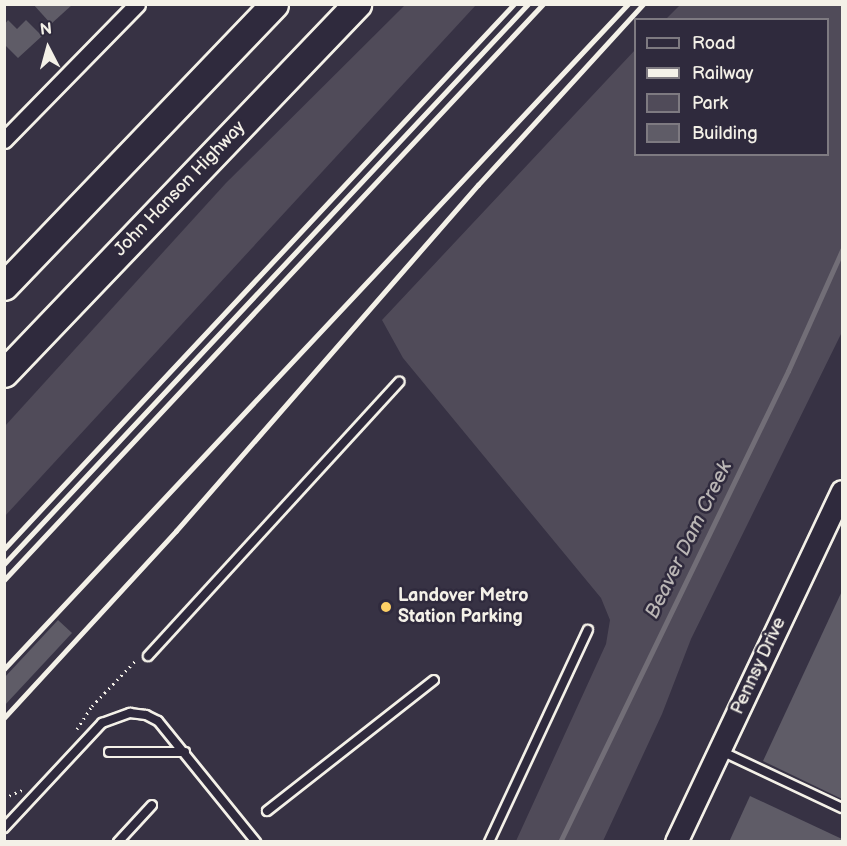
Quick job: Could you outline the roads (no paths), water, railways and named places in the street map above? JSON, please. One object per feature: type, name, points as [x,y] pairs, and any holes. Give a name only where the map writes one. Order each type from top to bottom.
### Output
[{"type":"highway","points":[[4,286],[274,4]]},
{"type":"highway","name":"John Hanson Highway","points":[[4,374],[357,4]]},
{"type":"main road","name":"Pennsy Drive","points":[[676,842],[843,491]]},
{"type":"street","points":[[4,140],[137,4]]},
{"type":"lane","points":[[147,656],[399,382]]},
{"type":"lane","points":[[489,842],[588,630]]},
{"type":"lane","points":[[267,811],[434,680]]},
{"type":"lane","points":[[4,828],[102,723],[115,715],[130,713],[153,718],[185,752],[256,842]]},
{"type":"lane","points":[[719,750],[843,808]]},
{"type":"lane","points":[[110,752],[185,752]]},
{"type":"lane","points":[[118,842],[152,805]]},
{"type":"waterway","name":"Beaver Dam Creek","points":[[560,842],[788,371],[842,250]]},
{"type":"railway","points":[[4,549],[514,4]]},
{"type":"railway","points":[[4,564],[528,4]]},
{"type":"railway","points":[[4,580],[543,4]]},
{"type":"railway","points":[[4,669],[628,4]]},
{"type":"railway","points":[[4,718],[176,531],[478,185],[643,4]]},
{"type":"place","name":"Landover Metro Station Parking","points":[[386,607]]}]
